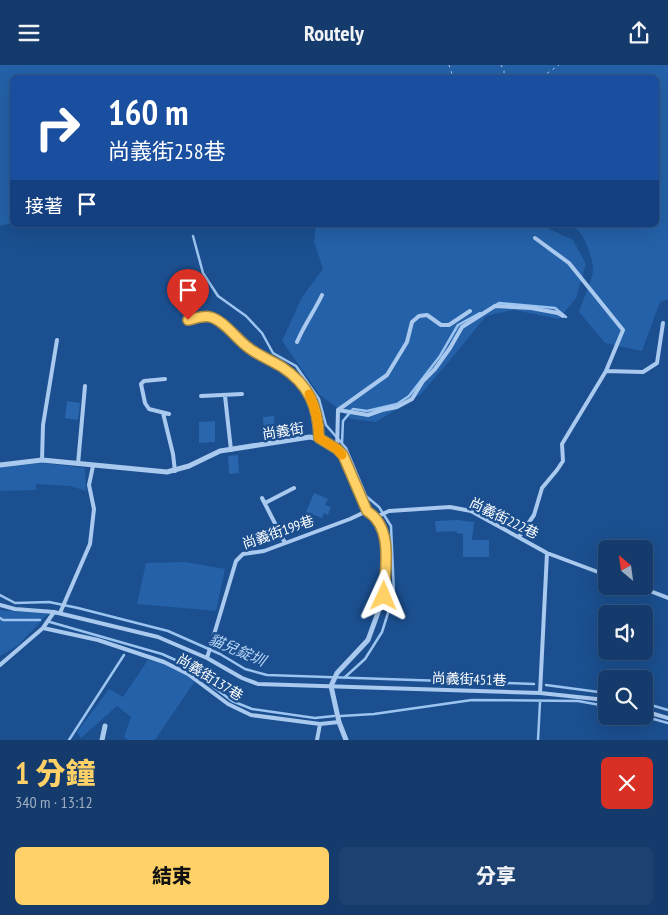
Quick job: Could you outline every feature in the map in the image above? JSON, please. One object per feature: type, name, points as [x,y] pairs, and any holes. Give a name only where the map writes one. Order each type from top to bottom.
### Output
[{"type":"street","name":"尚義街","points":[[0,465],[42,460],[151,471],[175,471],[220,451],[310,437],[319,438],[337,446],[343,455],[367,511]]},
{"type":"street","points":[[346,740],[339,722],[331,686],[336,673],[368,641],[384,596],[385,541],[382,526],[376,517],[367,511]]},
{"type":"street","points":[[102,740],[105,726]]},
{"type":"lane","points":[[519,537],[534,515],[542,489],[563,461],[562,444],[606,371],[623,330],[569,263],[535,238]]},
{"type":"lane","points":[[297,342],[303,326],[316,308],[322,295]]},
{"type":"lane","points":[[338,410],[368,415],[397,407],[412,399],[423,381],[435,369],[450,348],[462,327],[495,307],[531,308],[558,313],[563,316]]},
{"type":"lane","points":[[338,410],[387,375],[407,341],[412,322],[419,316],[427,315],[441,325],[449,325],[470,311]]},
{"type":"lane","points":[[188,320],[210,317],[231,332],[248,348],[282,367],[297,378],[315,406],[319,438]]},
{"type":"lane","points":[[606,371],[643,372],[657,363],[663,323]]},
{"type":"lane","points":[[42,460],[42,425],[57,340]]},
{"type":"lane","points":[[165,379],[144,381],[141,384],[145,403],[149,409],[169,414]]},
{"type":"lane","points":[[78,464],[85,386]]},
{"type":"lane","points":[[201,396],[242,394]]},
{"type":"lane","points":[[225,396],[231,450]]},
{"type":"lane","points":[[337,446],[338,410]]},
{"type":"lane","points":[[163,413],[175,471]]},
{"type":"lane","points":[[60,613],[90,544],[94,509],[89,485],[93,466]]},
{"type":"lane","points":[[285,543],[264,501],[294,488]]},
{"type":"lane","name":"尚義街222巷","points":[[376,517],[388,512],[450,507],[471,511],[548,553],[598,572]]},
{"type":"lane","name":"尚義街199巷","points":[[207,658],[212,647],[236,561],[243,554],[264,551],[367,511]]},
{"type":"lane","points":[[540,693],[548,553]]},
{"type":"lane","points":[[653,592],[668,598]]},
{"type":"lane","points":[[0,605],[15,609],[54,612]]},
{"type":"lane","points":[[0,665],[43,628],[54,612]]},
{"type":"lane","name":"尚義街137巷","points":[[54,612],[158,637],[207,658],[242,678],[258,684],[331,686]]},
{"type":"lane","name":"尚義街137巷","points":[[43,628],[98,640],[164,662],[188,674],[228,704],[251,715],[320,724],[339,722]]},
{"type":"lane","name":"尚義街451巷","points":[[331,686],[540,693],[598,699]]},
{"type":"lane","points":[[653,714],[668,718]]},
{"type":"lane","points":[[317,740],[320,724]]},
{"type":"path","points":[[545,75],[559,65]]},
{"type":"shaded area","points":[[0,65],[668,65],[668,299],[660,302],[642,351],[605,343],[579,312],[591,279],[593,264],[580,232],[574,227],[659,227],[659,75],[10,75],[10,224],[0,226]]},
{"type":"shaded area","points":[[316,227],[545,227],[573,240],[586,264],[576,298],[559,319],[514,310],[486,316],[421,394],[376,422],[351,419],[319,394],[282,341],[302,297],[323,269],[314,241]]},
{"type":"shaded area","points":[[43,463],[85,468],[86,491],[71,486],[36,484],[36,490],[0,491],[0,467]]},
{"type":"shaded area","points":[[186,562],[225,569],[216,611],[137,604],[146,563]]},
{"type":"shaded area","points":[[0,610],[48,614],[17,646],[0,656]]},
{"type":"shaded area","points":[[148,660],[167,664],[195,681],[155,740],[128,740],[124,737],[131,717],[117,706],[81,738],[77,732],[109,689],[123,697]]},
{"type":"building","points":[[67,401],[80,403],[78,420],[65,418]]},
{"type":"building","points":[[274,416],[275,433],[264,434],[263,417]]},
{"type":"building","points":[[215,421],[215,442],[199,443],[199,422]]},
{"type":"building","points":[[238,455],[239,473],[229,474],[228,456]]},
{"type":"building","points":[[314,493],[328,499],[325,505],[331,507],[328,515],[324,513],[322,518],[306,512]]},
{"type":"building","points":[[457,520],[474,522],[472,540],[489,540],[489,557],[463,557],[463,534],[456,533],[457,531],[436,532],[435,521]]},
{"type":"waterway","points":[[193,236],[203,273],[218,296],[246,316],[262,333],[273,353],[296,366],[319,399],[326,425],[346,448],[366,496],[379,507],[391,526],[394,594],[382,632],[365,659],[344,678]]},
{"type":"waterway","points":[[494,306],[499,303],[555,308],[566,317]]},
{"type":"waterway","points":[[342,443],[343,421],[353,409],[367,411],[397,404],[409,396],[440,356],[458,325],[480,313]]},
{"type":"waterway","name":"貓兒錠圳","points":[[0,595],[15,603],[49,602],[168,631],[220,654],[245,669],[267,675],[534,684]]},
{"type":"waterway","points":[[0,618],[3,620],[40,620]]},
{"type":"waterway","points":[[50,622],[162,654],[182,663],[232,701],[252,709],[315,718],[334,716]]},
{"type":"waterway","points":[[69,740],[124,655]]},
{"type":"waterway","name":"貓兒錠圳","points":[[546,685],[598,692]]},
{"type":"waterway","points":[[341,716],[374,714],[472,700],[578,701],[598,705]]},
{"type":"waterway","points":[[538,740],[540,702]]},
{"type":"waterway","name":"貓兒錠圳","points":[[653,706],[668,710]]},
{"type":"waterway","points":[[653,719],[668,723]]},
{"type":"slow traffic","points":[[309,394],[315,406],[319,438],[337,449],[342,455]]},
{"type":"route","points":[[188,320],[210,317],[219,322],[248,348],[282,367],[297,378],[307,391],[315,406],[319,438],[343,455],[367,511],[376,517],[382,526],[385,541],[384,596]]}]
